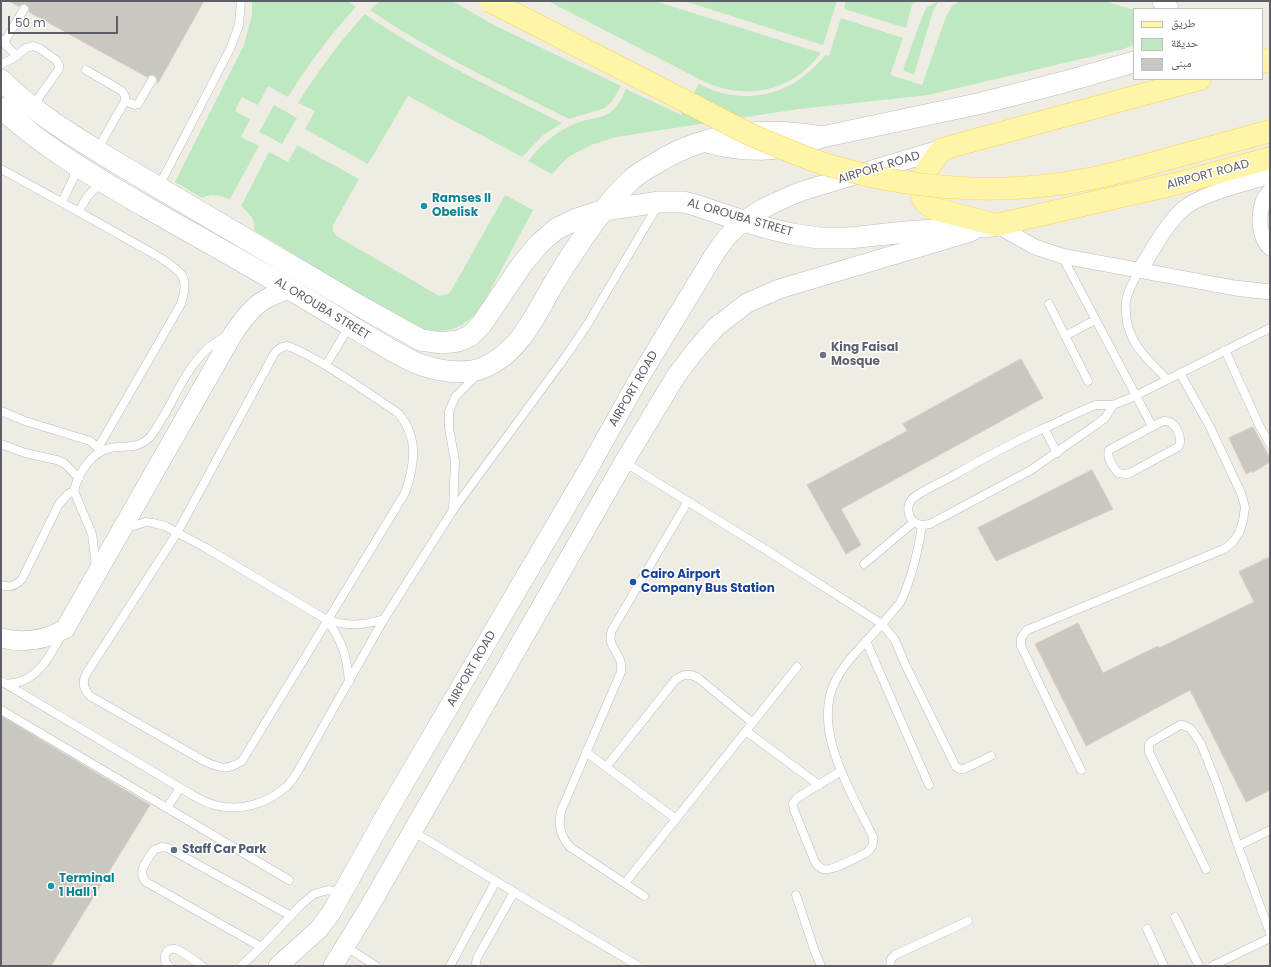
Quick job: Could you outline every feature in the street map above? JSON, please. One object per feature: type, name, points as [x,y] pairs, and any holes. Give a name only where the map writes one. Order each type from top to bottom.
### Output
[{"type":"main road","points":[[490,1],[749,134],[830,166],[872,177],[915,184],[958,188],[1002,189],[1045,186],[1130,169],[1270,131]]},
{"type":"main road","points":[[604,210],[634,178],[674,153],[722,136],[742,133],[782,132],[822,137],[982,103],[1133,62]]},
{"type":"main road","name":"AL OROUBA STREET","points":[[1,80],[35,109],[80,140],[377,316],[421,340],[442,344],[458,341],[470,336],[481,325],[523,263],[539,244],[556,229],[577,219],[604,210],[672,201],[692,204],[743,221],[792,234],[818,238],[841,238],[996,225]]},
{"type":"main road","name":"AIRPORT ROAD","points":[[942,150],[1196,80]]},
{"type":"main road","name":"AL OROUBA STREET","points":[[1,108],[27,131],[106,184],[290,289],[398,354],[418,364],[444,370],[463,372],[483,368],[498,360],[513,348],[526,332],[576,249],[604,210]]},
{"type":"main road","points":[[942,150],[928,168],[922,182],[920,190],[924,201],[927,205],[935,209],[996,225]]},
{"type":"main road","name":"AIRPORT ROAD","points":[[996,225],[1179,184],[1270,158]]},
{"type":"street","name":"AIRPORT ROAD","points":[[278,966],[319,930],[331,913],[589,468],[629,396],[714,255],[728,236],[743,221],[759,210],[802,191],[942,150]]},
{"type":"street","points":[[1140,270],[1164,232],[1183,209],[1209,195],[1270,176]]},
{"type":"street","points":[[1270,191],[1264,199],[1260,228],[1264,242],[1270,248]]},
{"type":"street","name":"AIRPORT ROAD","points":[[332,966],[368,909],[655,410],[676,376],[716,327],[747,303],[779,289],[996,225]]},
{"type":"street","points":[[996,225],[1035,246],[1062,256],[1235,288],[1270,292]]},
{"type":"street","points":[[1,638],[11,641],[26,641],[52,636],[65,629],[232,334],[246,315],[259,302],[277,293],[290,289]]},
{"type":"street","points":[[629,396],[655,410]]},
{"type":"street","points":[[589,468],[612,483]]},
{"type":"street","points":[[343,893],[368,909]]},
{"type":"lane","points":[[159,187],[230,49],[239,25],[242,1]]},
{"type":"lane","points":[[17,56],[3,42],[24,9]]},
{"type":"lane","points":[[1,64],[8,62],[30,47],[36,47],[56,60],[59,65],[57,72],[39,97],[35,109]]},
{"type":"lane","points":[[86,70],[122,92],[125,96],[124,101],[97,150]]},
{"type":"lane","points":[[124,101],[135,105],[138,104],[152,80]]},
{"type":"lane","points":[[62,202],[74,177],[73,163]]},
{"type":"lane","points":[[1,170],[79,211],[164,261],[182,275],[184,284],[184,294],[181,304],[99,450],[79,478],[74,491],[68,494],[59,504],[22,579],[19,583],[9,587],[1,585]]},
{"type":"lane","points":[[79,211],[88,195],[99,186],[106,184]]},
{"type":"lane","points":[[4,683],[180,788],[214,805],[234,807],[253,805],[271,798],[288,785],[298,771],[384,619],[453,510],[587,325],[660,202]]},
{"type":"lane","points":[[1062,256],[1152,426]]},
{"type":"lane","points":[[1140,270],[1131,287],[1126,302],[1126,318],[1129,332],[1142,354],[1167,379]]},
{"type":"lane","points":[[1048,304],[1088,381]]},
{"type":"lane","points":[[1065,336],[1095,320]]},
{"type":"lane","points":[[326,365],[350,326]]},
{"type":"lane","points":[[918,524],[909,516],[908,508],[912,500],[935,485],[1014,442],[1096,405],[1113,405],[1135,396],[1270,328]]},
{"type":"lane","points":[[99,450],[140,445],[150,437],[199,357],[210,346],[232,334]]},
{"type":"lane","points":[[287,346],[294,348],[326,365],[398,413],[410,432],[414,464],[406,493],[242,761],[227,768],[219,767],[204,761],[90,696],[86,692],[83,685],[86,674],[177,532],[276,350],[281,347],[287,346]]},
{"type":"lane","points":[[1225,350],[1259,425],[1270,444]]},
{"type":"lane","points":[[453,510],[455,461],[449,428],[449,412],[455,397],[483,368]]},
{"type":"lane","points":[[1082,770],[1021,646],[1021,638],[1027,630],[1224,549],[1232,543],[1239,533],[1243,521],[1245,507],[1241,493],[1210,427],[1180,373]]},
{"type":"lane","points":[[864,564],[918,524],[930,524],[940,520],[1031,470],[1105,418],[1113,405]]},
{"type":"lane","points":[[1,411],[39,426],[90,442],[99,450]]},
{"type":"lane","points":[[1164,421],[1171,423],[1180,437],[1180,444],[1175,449],[1130,473],[1118,473],[1109,458],[1109,450],[1152,426],[1164,421]]},
{"type":"lane","points":[[1044,428],[1057,453]]},
{"type":"lane","points":[[1,444],[25,453],[64,463],[79,478]]},
{"type":"lane","points":[[624,462],[882,624],[894,640],[956,767],[960,770],[964,769],[991,756]]},
{"type":"lane","points":[[74,491],[92,534],[97,573]]},
{"type":"lane","points":[[644,896],[570,846],[564,840],[560,832],[559,820],[561,811],[621,672],[621,661],[610,641],[612,630],[688,501]]},
{"type":"lane","points":[[122,530],[146,522],[165,526],[206,548],[327,620],[341,624],[363,625],[384,619]]},
{"type":"lane","points":[[841,771],[797,798],[793,806],[816,862],[818,866],[824,869],[829,869],[866,853],[870,851],[873,846],[872,837],[834,754],[829,733],[828,701],[836,679],[853,656],[900,603],[917,556],[918,524]]},
{"type":"lane","points":[[327,620],[337,633],[342,645],[346,657],[349,682]]},
{"type":"lane","points":[[4,683],[21,681],[38,671],[49,657],[65,629]]},
{"type":"lane","points":[[866,642],[929,785]]},
{"type":"lane","points":[[625,883],[797,667]]},
{"type":"lane","points":[[606,767],[676,679],[681,676],[690,674],[698,678],[753,723]]},
{"type":"lane","points":[[1,710],[289,880]]},
{"type":"lane","points":[[1206,868],[1149,752],[1149,745],[1151,742],[1180,725],[1186,725],[1191,729],[1201,744],[1215,778],[1270,933]]},
{"type":"lane","points":[[746,731],[819,785]]},
{"type":"lane","points":[[586,752],[676,819]]},
{"type":"lane","points":[[167,808],[180,788]]},
{"type":"lane","points":[[1238,846],[1270,830]]},
{"type":"lane","points":[[412,831],[634,965]]},
{"type":"lane","points":[[261,947],[142,879],[142,869],[154,850],[162,847],[168,848],[290,916]]},
{"type":"lane","points":[[450,966],[496,881]]},
{"type":"lane","points":[[241,966],[302,904],[314,894],[328,890],[343,893]]},
{"type":"lane","points":[[477,966],[477,958],[514,892]]},
{"type":"lane","points":[[796,895],[821,966]]},
{"type":"lane","points":[[1175,917],[1199,966]]},
{"type":"lane","points":[[890,966],[891,959],[895,955],[968,921]]},
{"type":"lane","points":[[1147,929],[1164,966]]},
{"type":"lane","points":[[1212,966],[1270,938]]},
{"type":"lane","points":[[345,946],[376,966]]},
{"type":"lane","points":[[169,966],[164,960],[165,955],[167,951],[176,949],[202,966]]},
{"type":"green space","points":[[252,1],[348,1],[356,7],[320,50],[288,97],[268,86],[258,105],[242,97],[235,111],[250,119],[241,137],[259,146],[230,199],[213,195],[202,198],[175,182],[244,45],[252,15]]},
{"type":"green space","points":[[380,1],[452,1],[494,25],[621,86],[612,101],[605,108],[569,119],[468,68],[394,26],[370,10]]},
{"type":"green space","points":[[548,1],[655,1],[821,53],[810,66],[797,76],[770,89],[739,91],[723,88],[707,83]]},
{"type":"green space","points":[[684,1],[837,1],[823,45]]},
{"type":"green space","points":[[846,1],[917,1],[912,5],[906,28],[844,9]]},
{"type":"green space","points":[[939,1],[933,11],[914,75],[903,70],[924,12],[927,7]]},
{"type":"green space","points":[[960,1],[1105,1],[1133,10],[1133,44],[1124,49],[928,95],[799,109],[616,137],[591,145],[568,157],[552,174],[528,161],[545,142],[559,132],[582,121],[610,113],[619,103],[626,89],[681,115],[699,84],[716,91],[734,95],[751,96],[768,94],[784,88],[799,80],[813,69],[825,55],[829,56],[841,18],[903,38],[890,75],[922,85],[946,17],[952,6]]},
{"type":"green space","points":[[365,14],[437,58],[562,123],[542,136],[522,157],[408,96],[368,164],[305,129],[315,111],[298,103],[313,79]]},
{"type":"green space","points":[[274,105],[297,118],[282,144],[259,132]]},
{"type":"green space","points":[[297,145],[359,179],[333,225],[335,235],[439,296],[448,294],[451,291],[505,195],[533,210],[482,306],[475,314],[461,326],[444,331],[425,330],[415,327],[254,230],[253,219],[241,206],[269,152],[288,162]]},
{"type":"building","points":[[9,1],[204,1],[158,83],[157,78],[154,75],[147,77],[29,12],[29,7],[26,4],[19,6]]},
{"type":"building","points":[[1021,359],[1043,398],[841,509],[861,545],[846,554],[807,485],[907,431],[903,424]]},
{"type":"building","points":[[1253,427],[1270,458],[1270,462],[1252,473],[1252,471],[1246,474],[1229,438]]},
{"type":"building","points":[[1092,470],[1113,509],[996,561],[978,528]]},
{"type":"building","points":[[1270,557],[1270,790],[1246,802],[1190,690],[1086,746],[1035,644],[1078,623],[1103,673],[1158,646],[1159,648],[1254,602],[1239,572]]},
{"type":"building","name":"Terminal 1 Hall 1","points":[[1,716],[150,805],[51,966],[1,966]]},
{"type":"place","name":"Ramses II Obelisk","points":[[424,206]]},
{"type":"place","name":"King Faisal Mosque","points":[[823,355]]},
{"type":"place","name":"Cairo Airport Company Bus Station","points":[[633,582]]},
{"type":"place","name":"Staff Car Park","points":[[174,850]]},
{"type":"place","name":"Terminal 1 Hall 1","points":[[51,886]]}]
